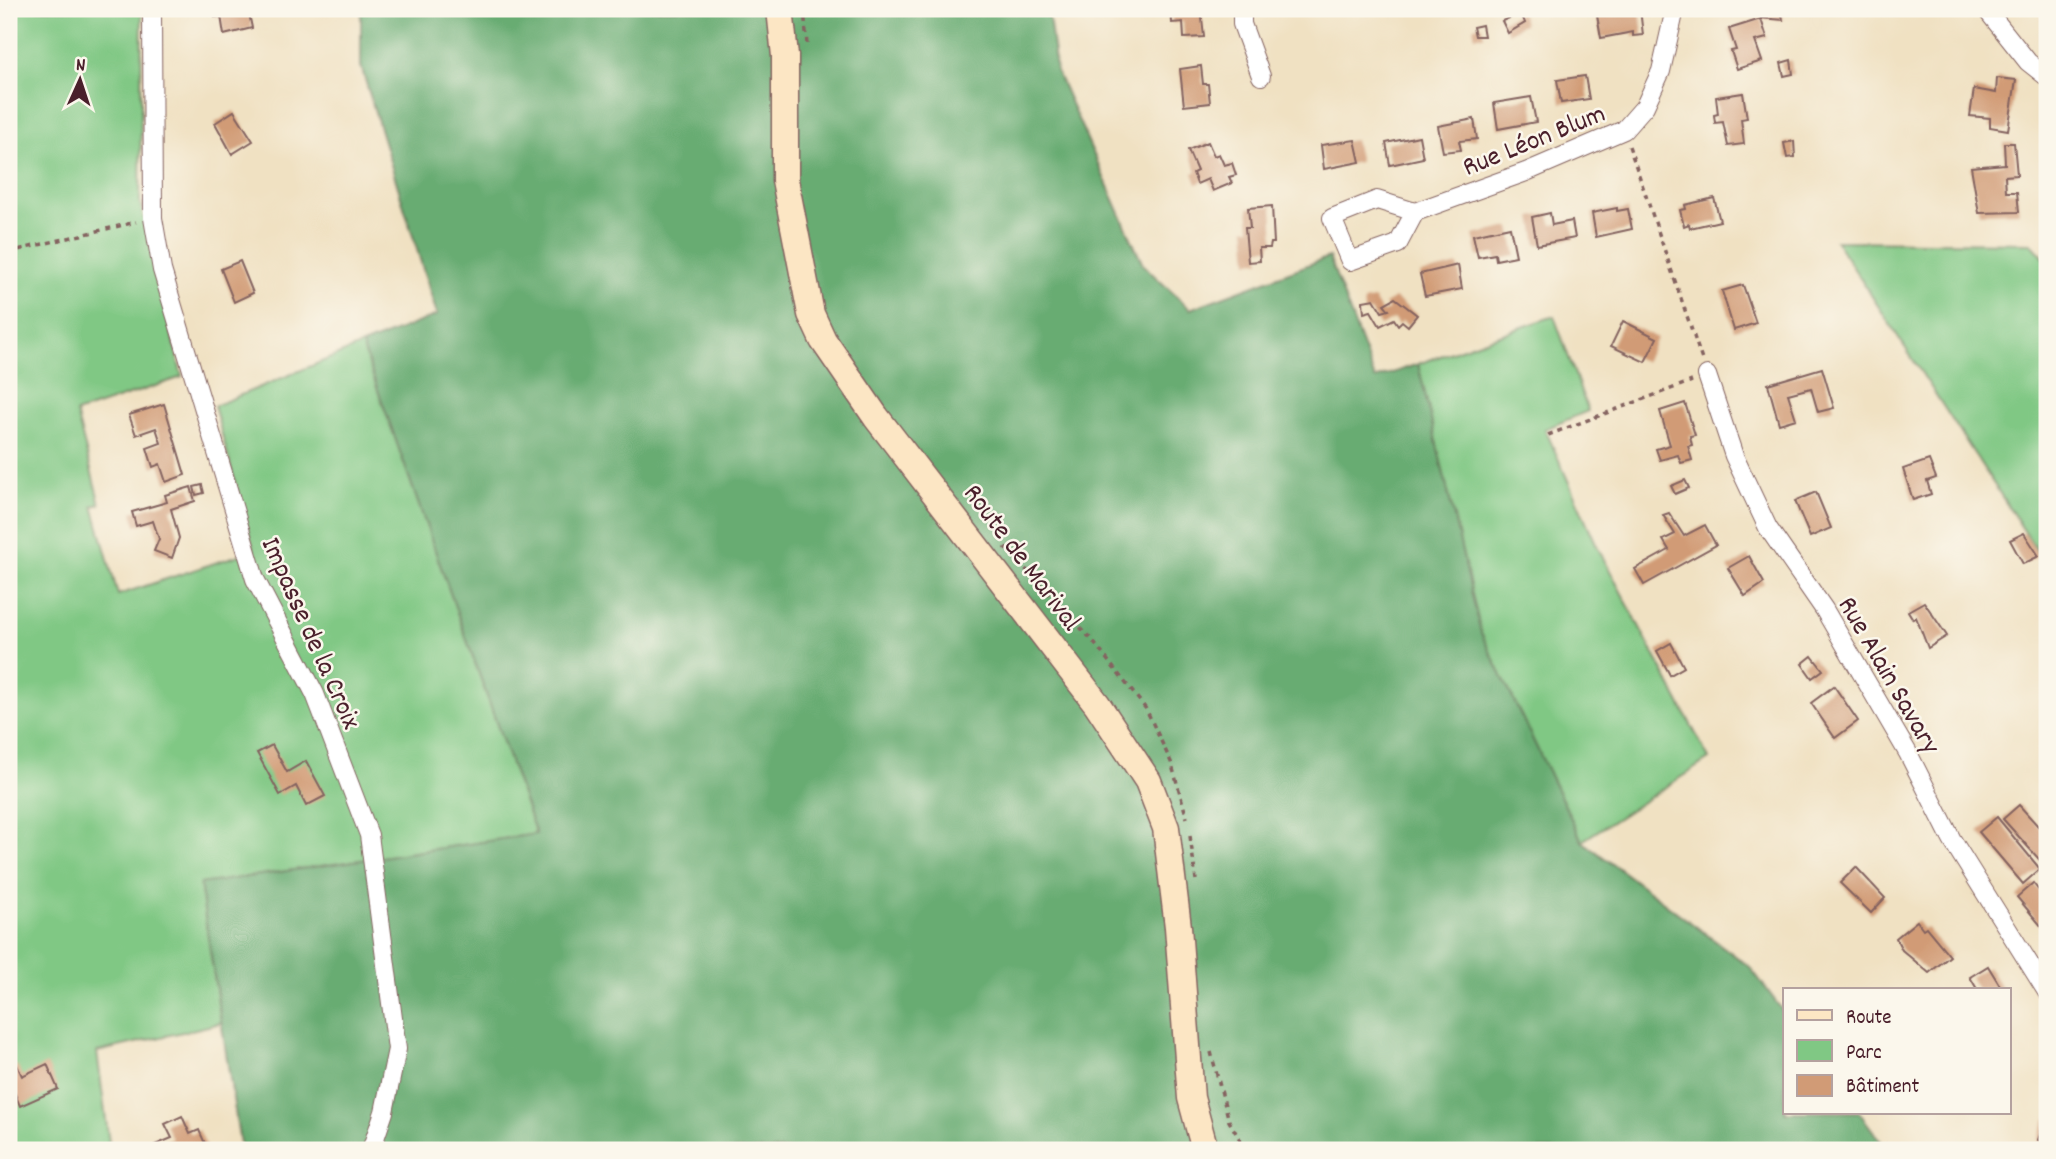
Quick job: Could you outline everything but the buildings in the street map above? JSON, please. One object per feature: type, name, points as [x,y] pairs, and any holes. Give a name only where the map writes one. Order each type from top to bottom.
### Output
[{"type":"main road","name":"Route de Marival","points":[[780,9],[785,56],[785,180],[808,301],[822,340],[876,416],[1097,704],[1126,745],[1158,803],[1171,852],[1191,1098],[1205,1150]]},
{"type":"street","name":"Impasse de la Croix","points":[[152,9],[153,218],[162,270],[255,579],[315,694],[369,835],[397,1049],[384,1112],[371,1150]]},
{"type":"street","points":[[1242,9],[1242,24],[1261,76]]},
{"type":"street","name":"Rue Léon Blum","points":[[1415,212],[1537,167],[1624,130],[1644,106],[1661,71],[1675,9]]},
{"type":"street","points":[[1986,9],[2028,62],[2047,77]]},
{"type":"street","points":[[1377,200],[1415,212],[1398,244],[1350,261],[1332,218],[1377,200]]},
{"type":"street","name":"Rue Alain Savary","points":[[1707,375],[1734,456],[1768,528],[1824,609],[1908,752],[1952,840],[2047,992]]},
{"type":"path","points":[[1548,435],[1707,375],[1624,130]]},
{"type":"path","points":[[9,252],[153,218]]},
{"type":"green space","points":[[9,9],[142,9],[140,202],[182,377],[76,413],[100,504],[93,506],[118,595],[254,550],[214,406],[362,345],[536,834],[200,884],[221,1023],[97,1052],[110,1150],[9,1150]]},
{"type":"green space","points":[[361,9],[1048,9],[1056,70],[1143,265],[1190,309],[1329,257],[1375,379],[1418,364],[1481,633],[1582,841],[1750,967],[1783,1011],[1783,1114],[1860,1114],[1882,1143],[1893,1150],[241,1150],[200,884],[536,834],[362,345],[437,315],[361,66]]},
{"type":"green space","points":[[1836,241],[2031,243],[2047,261],[2047,566]]},
{"type":"green space","points":[[1554,316],[1588,411],[1545,429],[1598,548],[1709,759],[1582,841],[1481,633],[1418,364]]}]
